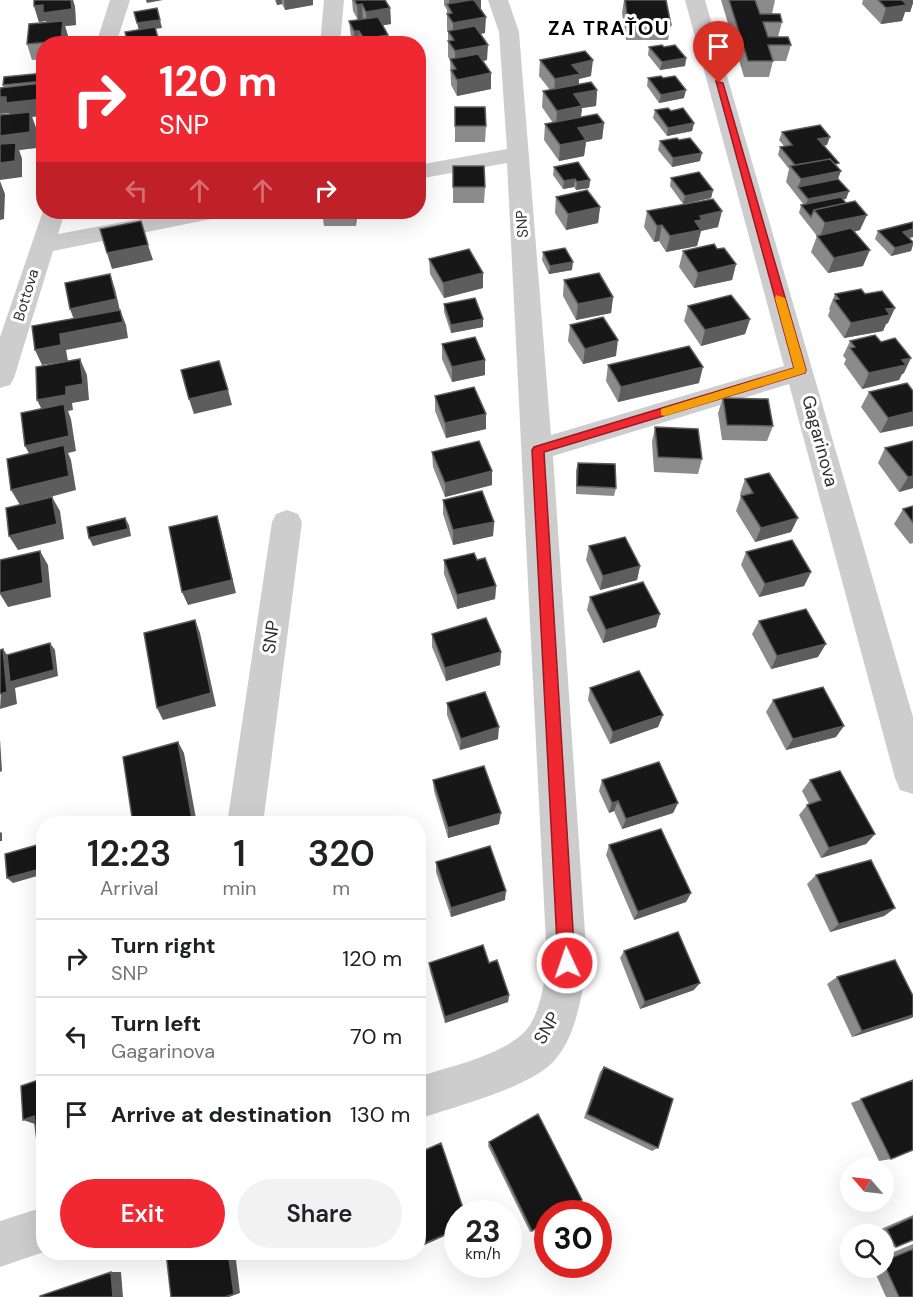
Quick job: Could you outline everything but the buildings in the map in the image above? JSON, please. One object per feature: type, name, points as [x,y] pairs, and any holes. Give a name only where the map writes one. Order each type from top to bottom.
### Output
[{"type":"street","points":[[109,36],[120,0]]},
{"type":"street","points":[[331,36],[334,0]]},
{"type":"street","name":"SNP","points":[[426,1095],[495,1072],[538,1048],[559,1009],[567,963],[538,450],[509,32],[498,0]]},
{"type":"street","name":"Gagarinova","points":[[695,0],[801,370],[913,778]]},
{"type":"street","points":[[426,171],[517,154]]},
{"type":"street","name":"Bottova","points":[[0,378],[51,219]]},
{"type":"street","points":[[42,245],[175,219]]},
{"type":"street","points":[[538,450],[801,370]]},
{"type":"street","name":"SNP","points":[[246,816],[287,522]]},
{"type":"street","points":[[0,1244],[36,1232]]},
{"type":"slow traffic","points":[[665,412],[801,370],[780,298]]},
{"type":"district","name":"ZA TRAŤOU","points":[[609,28]]},
{"type":"route","points":[[567,963],[538,450],[801,370],[719,83]]}]
